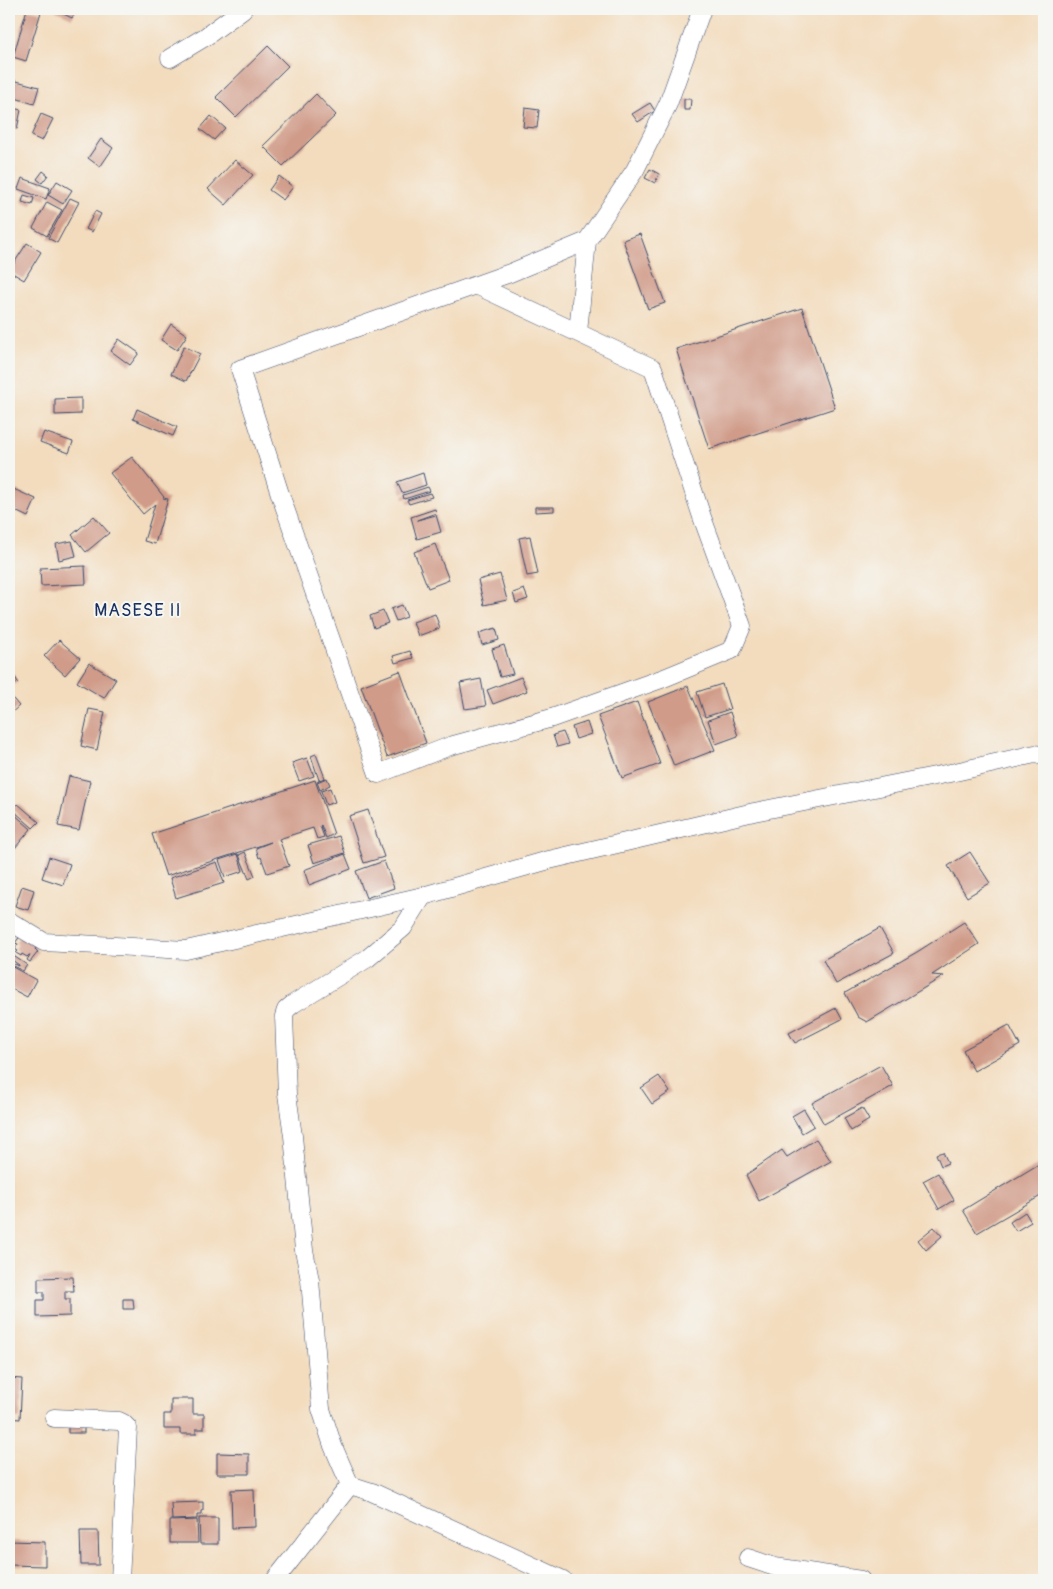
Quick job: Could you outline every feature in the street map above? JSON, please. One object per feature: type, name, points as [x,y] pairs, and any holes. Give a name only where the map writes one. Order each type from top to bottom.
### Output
[{"type":"street","points":[[170,58],[205,37],[243,9]]},
{"type":"street","points":[[578,332],[587,241],[635,170],[668,104],[702,9]]},
{"type":"street","points":[[476,285],[653,368],[702,517],[742,626],[732,650],[664,678],[552,718],[450,746],[378,774],[280,494],[240,369],[476,285],[510,273],[587,241]]},
{"type":"street","points":[[9,921],[44,942],[186,950],[423,896],[549,860],[754,812],[1035,754],[1044,756]]},
{"type":"street","points":[[423,896],[403,928],[368,958],[293,1004],[286,1010],[284,1016],[287,1094],[304,1250],[310,1280],[321,1409],[333,1446],[350,1485],[372,1492],[562,1580]]},
{"type":"street","points":[[54,1418],[119,1421],[128,1428],[120,1580]]},
{"type":"street","points":[[275,1580],[350,1485]]},
{"type":"street","points":[[748,1558],[775,1567],[861,1580]]},
{"type":"building","points":[[27,9],[41,12],[26,61],[13,57]]},
{"type":"building","points":[[56,9],[77,9],[72,18]]},
{"type":"building","points":[[268,46],[288,66],[236,117],[216,97]]},
{"type":"building","points":[[9,79],[39,87],[34,104],[9,96]]},
{"type":"building","points":[[316,94],[336,115],[283,166],[263,146]]},
{"type":"building","points":[[684,99],[691,99],[690,110],[684,110]]},
{"type":"building","points":[[650,103],[655,111],[638,122],[632,114]]},
{"type":"building","points":[[9,107],[21,110],[17,129],[9,127]]},
{"type":"building","points":[[525,108],[539,110],[537,128],[523,127]]},
{"type":"building","points":[[41,114],[53,119],[42,141],[31,136]]},
{"type":"building","points":[[211,116],[225,128],[214,140],[200,129]]},
{"type":"building","points":[[101,139],[113,148],[100,167],[88,158]]},
{"type":"building","points":[[235,160],[253,175],[226,205],[208,189]]},
{"type":"building","points":[[650,169],[659,174],[655,183],[645,178]]},
{"type":"building","points":[[43,171],[48,175],[42,183],[37,179]]},
{"type":"building","points":[[279,176],[293,187],[283,200],[269,190]]},
{"type":"building","points":[[22,178],[50,188],[46,199],[18,189]]},
{"type":"building","points":[[57,181],[72,190],[63,204],[48,195]]},
{"type":"building","points":[[24,195],[34,198],[32,205],[22,202]]},
{"type":"building","points":[[70,198],[79,202],[57,243],[48,238]]},
{"type":"building","points":[[47,202],[62,210],[47,236],[33,228]]},
{"type":"building","points":[[95,211],[101,214],[92,232],[86,229]]},
{"type":"building","points":[[640,234],[665,303],[648,309],[623,240]]},
{"type":"building","points":[[27,243],[41,252],[24,280],[9,271]]},
{"type":"building","points":[[802,308],[835,408],[709,449],[676,349]]},
{"type":"building","points":[[171,324],[187,335],[177,350],[161,340]]},
{"type":"building","points":[[119,339],[139,353],[130,365],[111,351]]},
{"type":"building","points":[[184,346],[200,354],[186,381],[171,374]]},
{"type":"building","points":[[81,398],[81,414],[55,415],[55,399]]},
{"type":"building","points":[[137,409],[177,427],[173,436],[133,419]]},
{"type":"building","points":[[44,432],[73,442],[69,453],[40,442]]},
{"type":"building","points":[[132,457],[163,498],[168,499],[155,544],[144,541],[155,504],[143,514],[110,473]]},
{"type":"building","points":[[423,473],[426,485],[402,493],[397,482]]},
{"type":"building","points":[[9,487],[36,499],[28,517],[9,508]]},
{"type":"building","points":[[428,487],[430,491],[404,499],[403,495]]},
{"type":"building","points":[[430,493],[432,497],[409,504],[407,500]]},
{"type":"building","points":[[535,507],[554,507],[554,511],[535,512]]},
{"type":"building","points":[[435,509],[436,513],[417,520],[436,515],[441,532],[417,539],[411,517]]},
{"type":"building","points":[[94,516],[109,533],[86,552],[72,535]]},
{"type":"building","points":[[530,536],[538,574],[527,576],[519,538]]},
{"type":"building","points":[[72,541],[76,556],[59,560],[56,544]]},
{"type":"building","points":[[435,544],[449,580],[428,588],[414,552]]},
{"type":"building","points":[[85,566],[86,584],[41,586],[40,568]]},
{"type":"building","points":[[500,574],[507,600],[484,605],[478,580]]},
{"type":"building","points":[[524,589],[528,599],[516,603],[513,593]]},
{"type":"building","points":[[402,605],[407,617],[396,621],[391,609]]},
{"type":"building","points":[[383,611],[388,623],[374,628],[370,616]]},
{"type":"building","points":[[435,614],[440,628],[418,636],[413,622]]},
{"type":"building","points":[[496,628],[499,640],[482,645],[479,633]]},
{"type":"building","points":[[59,640],[80,658],[65,675],[44,656]]},
{"type":"building","points":[[504,645],[513,674],[500,677],[492,649]]},
{"type":"building","points":[[410,651],[413,658],[395,663],[393,656]]},
{"type":"building","points":[[89,663],[116,679],[104,698],[77,682]]},
{"type":"building","points":[[400,671],[426,743],[387,757],[361,686]]},
{"type":"building","points":[[13,674],[18,682],[9,687],[9,677]]},
{"type":"building","points":[[521,677],[527,691],[493,704],[487,690]]},
{"type":"building","points":[[481,679],[486,706],[465,709],[460,683]]},
{"type":"building","points":[[722,684],[730,709],[705,717],[697,692]]},
{"type":"building","points":[[688,686],[715,750],[674,766],[648,702]]},
{"type":"building","points":[[9,694],[19,706],[9,715]]},
{"type":"building","points":[[637,702],[660,764],[622,778],[598,716]]},
{"type":"building","points":[[89,709],[105,712],[97,750],[81,746]]},
{"type":"building","points":[[730,712],[738,736],[716,744],[708,720]]},
{"type":"building","points":[[587,722],[591,734],[576,739],[572,727]]},
{"type":"building","points":[[563,732],[568,744],[557,747],[553,735]]},
{"type":"building","points":[[316,754],[325,778],[319,780],[311,756]]},
{"type":"building","points":[[307,758],[314,776],[299,781],[292,763]]},
{"type":"building","points":[[69,776],[90,781],[79,830],[58,826]]},
{"type":"building","points":[[327,778],[330,785],[320,790],[317,782]]},
{"type":"building","points":[[315,780],[334,834],[326,838],[321,825],[324,837],[317,839],[313,828],[279,839],[289,866],[267,873],[256,848],[271,842],[166,876],[152,834]]},
{"type":"building","points":[[330,788],[335,802],[326,805],[321,791]]},
{"type":"building","points":[[18,804],[39,822],[33,828],[13,810]]},
{"type":"building","points":[[368,810],[384,857],[364,863],[349,816]]},
{"type":"building","points":[[12,812],[31,829],[9,855],[9,815]]},
{"type":"building","points":[[339,836],[345,853],[314,863],[308,845]]},
{"type":"building","points":[[245,852],[255,876],[249,879],[239,855]]},
{"type":"building","points":[[970,852],[990,883],[967,897],[948,866]]},
{"type":"building","points":[[238,854],[243,871],[225,877],[219,860]]},
{"type":"building","points":[[345,854],[351,869],[309,885],[304,870]]},
{"type":"building","points":[[49,857],[70,864],[63,885],[42,878]]},
{"type":"building","points":[[384,861],[394,888],[366,898],[356,871]]},
{"type":"building","points":[[217,862],[224,883],[176,898],[170,878]]},
{"type":"building","points":[[22,886],[34,890],[28,910],[15,906]]},
{"type":"building","points":[[964,922],[979,944],[932,975],[944,976],[867,1022],[858,1017],[845,993],[917,952]]},
{"type":"building","points":[[880,928],[894,953],[836,984],[823,960]]},
{"type":"building","points":[[21,935],[37,946],[35,949],[38,952],[30,962],[27,960],[30,955],[27,957],[16,953],[18,951],[15,949],[18,944],[15,943]]},
{"type":"building","points":[[9,953],[27,965],[23,971],[13,966],[15,964],[19,966],[15,962],[12,961],[9,964]]},
{"type":"building","points":[[9,965],[36,980],[27,997],[10,988],[9,991]]},
{"type":"building","points":[[836,1008],[842,1019],[795,1043],[789,1033]]},
{"type":"building","points":[[1009,1025],[1020,1045],[974,1071],[963,1050]]},
{"type":"building","points":[[881,1065],[893,1086],[824,1124],[812,1103]]},
{"type":"building","points":[[659,1076],[670,1092],[652,1104],[641,1088]]},
{"type":"building","points":[[862,1108],[869,1120],[851,1131],[844,1118]]},
{"type":"building","points":[[804,1109],[814,1126],[802,1133],[792,1116]]},
{"type":"building","points":[[816,1139],[831,1161],[759,1201],[746,1175],[782,1150],[787,1157]]},
{"type":"building","points":[[943,1152],[948,1163],[941,1166],[936,1154]]},
{"type":"building","points":[[1044,1161],[1044,1194],[977,1233],[963,1210]]},
{"type":"building","points":[[938,1173],[954,1200],[939,1209],[923,1181]]},
{"type":"building","points":[[1025,1212],[1031,1222],[1016,1231],[1010,1222]]},
{"type":"building","points":[[934,1227],[942,1236],[926,1250],[918,1240]]},
{"type":"building","points":[[73,1277],[74,1291],[65,1291],[65,1299],[70,1299],[70,1316],[37,1317],[37,1300],[44,1300],[44,1292],[38,1292],[38,1278]]},
{"type":"building","points":[[123,1299],[133,1299],[134,1309],[123,1309]]},
{"type":"building","points":[[9,1378],[22,1379],[20,1419],[9,1418]]},
{"type":"building","points":[[171,1399],[193,1399],[193,1414],[204,1414],[204,1429],[196,1429],[196,1434],[180,1434],[180,1429],[164,1429],[164,1414],[171,1414]]},
{"type":"building","points":[[68,1421],[84,1422],[84,1433],[68,1433]]},
{"type":"building","points":[[217,1453],[249,1454],[249,1474],[217,1474]]},
{"type":"building","points":[[254,1489],[255,1527],[232,1528],[231,1490]]},
{"type":"building","points":[[203,1502],[202,1515],[197,1515],[197,1519],[172,1520],[171,1503]]},
{"type":"building","points":[[199,1518],[218,1518],[218,1544],[200,1544]]},
{"type":"building","points":[[197,1520],[198,1543],[170,1543],[170,1521]]},
{"type":"building","points":[[80,1531],[98,1531],[99,1565],[81,1565]]},
{"type":"building","points":[[9,1541],[45,1542],[45,1566],[9,1565]]},
{"type":"district","name":"MASESE II","points":[[138,610]]}]
